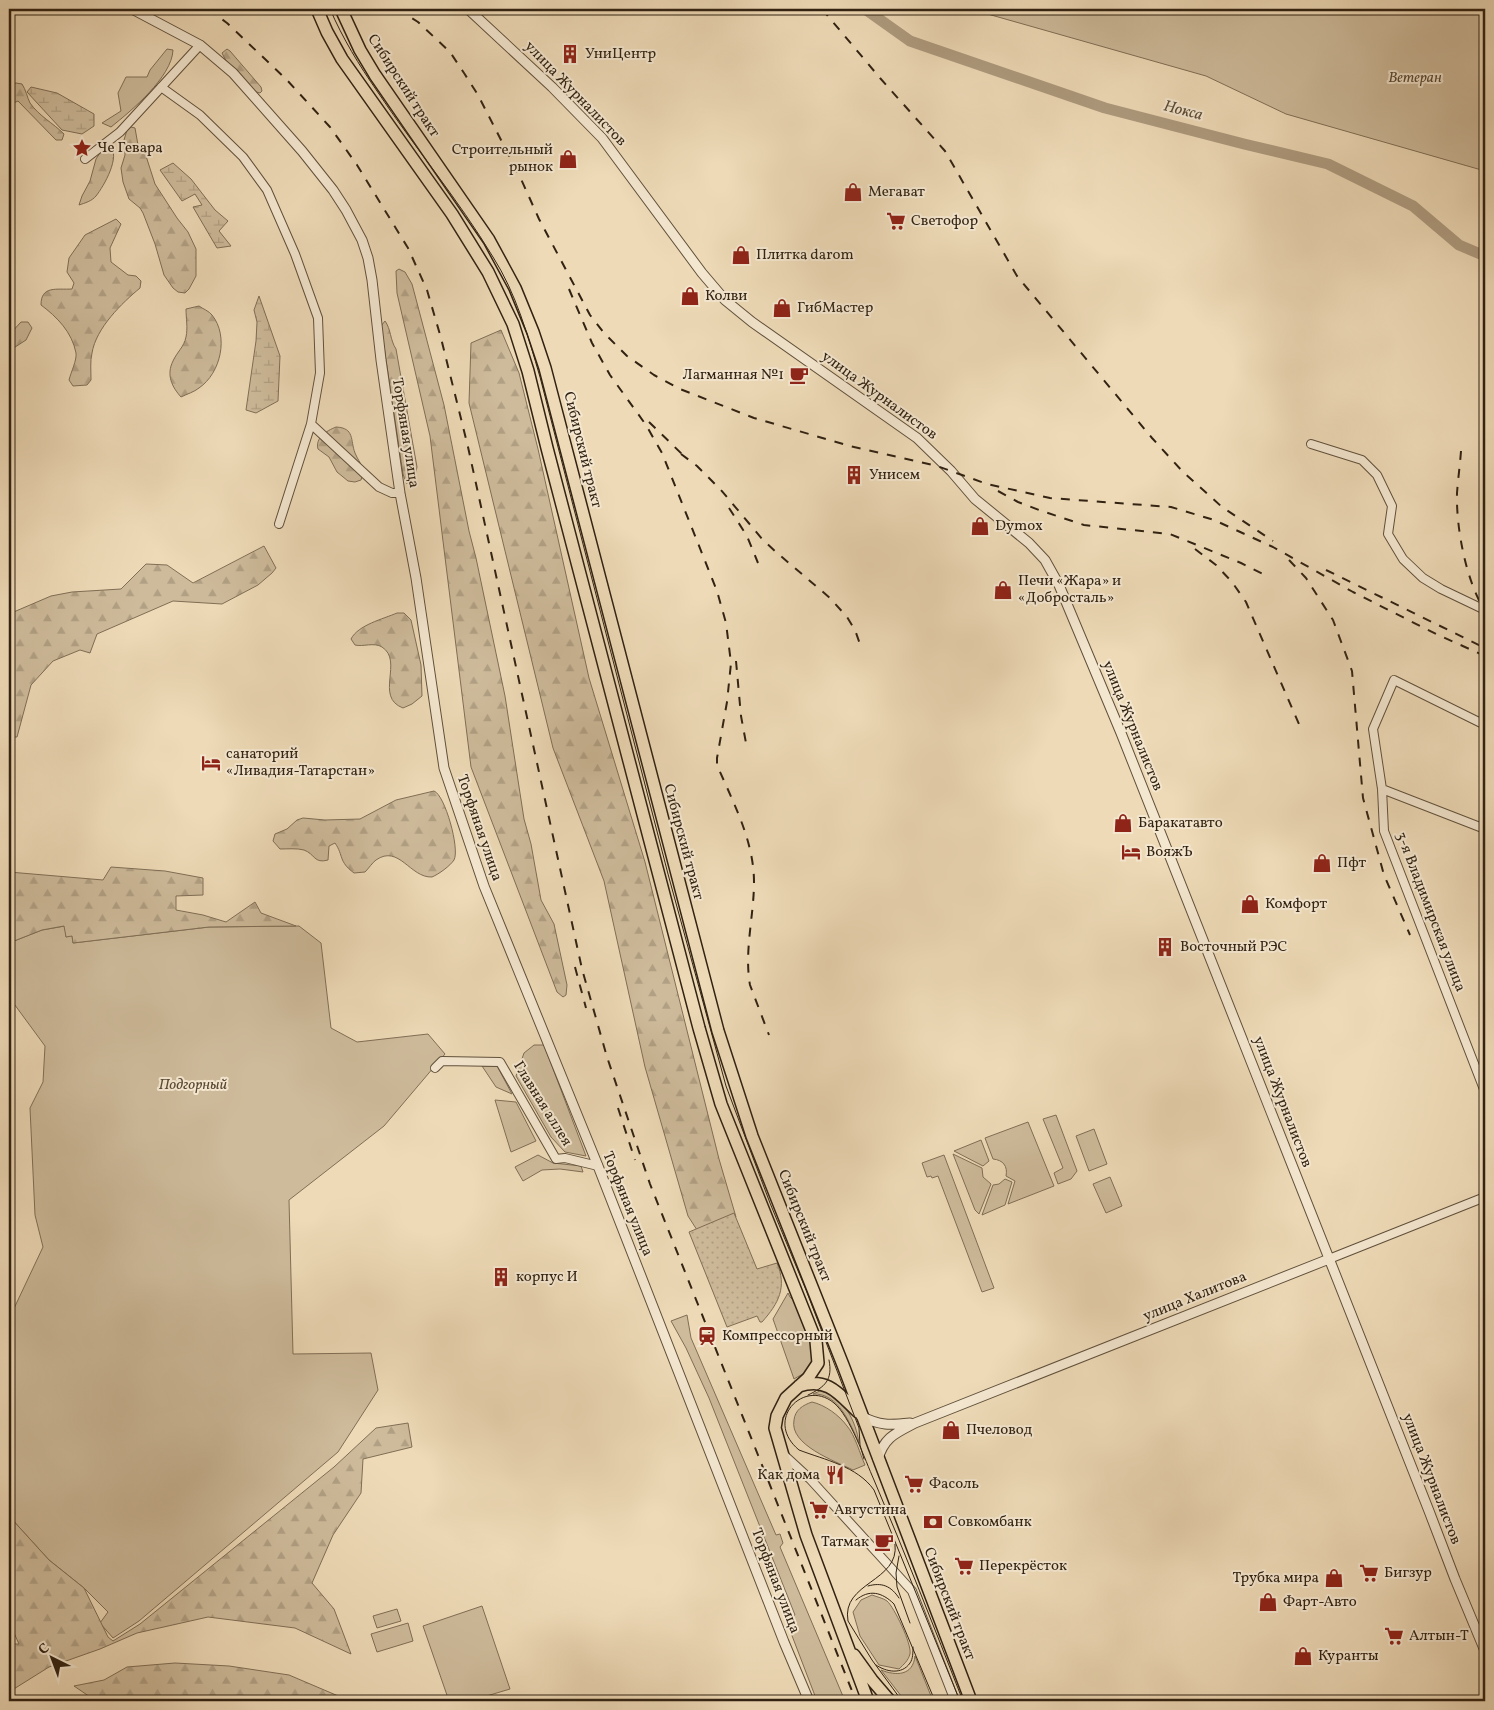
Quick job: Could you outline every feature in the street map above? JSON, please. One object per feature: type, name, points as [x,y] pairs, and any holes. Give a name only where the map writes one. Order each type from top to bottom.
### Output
[{"type":"main road","name":"Сибирский тракт","points":[[317,9],[342,59],[457,223],[488,272],[513,324],[528,371],[699,1028],[721,1104],[816,1341],[818,1363],[814,1372],[786,1398],[777,1416],[775,1428],[806,1535],[868,1701]]},
{"type":"main road","name":"Сибирский тракт","points":[[341,9],[360,50],[375,75],[489,240],[515,288],[533,332],[545,368],[718,1031],[752,1136],[843,1365],[971,1701]]},
{"type":"main road","points":[[798,1387],[813,1383],[825,1385],[841,1395],[861,1416]]},
{"type":"main road","points":[[844,1639],[872,1680],[890,1701]]},
{"type":"street","name":"Торфяная улица","points":[[132,9],[200,45],[232,73],[302,151],[333,190],[358,230],[368,258],[372,280],[380,360],[400,493],[416,578],[444,768],[484,886],[598,1166],[784,1642],[809,1701]]},
{"type":"street","name":"улица Журналистов","points":[[468,9],[552,87],[602,138],[720,295],[747,318],[917,438],[951,471],[975,499],[1029,543],[1045,560],[1059,585],[1121,733],[1485,1651]]},
{"type":"street","points":[[85,159],[120,132],[200,45]]},
{"type":"street","points":[[161,87],[200,115],[243,157],[267,190],[295,254],[318,318],[320,373],[311,424],[279,524]]},
{"type":"street","points":[[311,424],[379,487],[392,493],[400,493]]},
{"type":"street","points":[[1311,444],[1362,460],[1377,474],[1392,506],[1388,534],[1403,559],[1423,578],[1441,589],[1485,610]]},
{"type":"street","name":"3-я Владимирская улица","points":[[1485,725],[1394,680],[1373,728],[1382,789],[1384,831],[1485,1092]]},
{"type":"street","points":[[1382,789],[1485,829]]},
{"type":"street","name":"Главная аллея","points":[[435,1068],[442,1061],[500,1062],[556,1159],[565,1158],[598,1166]]},
{"type":"street","name":"улица Халитова","points":[[915,1423],[1485,1197]]},
{"type":"street","points":[[861,1416],[872,1422],[888,1425],[915,1423]]},
{"type":"street","points":[[878,1460],[880,1450],[890,1437],[915,1423]]},
{"type":"street","name":"Сибирский тракт","points":[[782,1452],[810,1479],[912,1591],[955,1701]]},
{"type":"green space","name":"Ветеран","points":[[970,9],[1485,9],[1485,171],[1286,114],[1206,76]]},
{"type":"green space","points":[[167,49],[173,50],[171,60],[166,71],[149,93],[111,127],[102,123],[121,111],[118,93],[126,77],[147,77],[150,70]]},
{"type":"green space","points":[[227,49],[261,87],[262,91],[260,93],[253,91],[225,59],[222,53]]},
{"type":"green space","points":[[22,84],[34,108],[64,134],[62,140],[56,140],[18,101],[9,105],[9,85]]},
{"type":"green space","points":[[31,87],[57,93],[94,114],[94,126],[82,134],[62,130],[27,92]]},
{"type":"green space","points":[[131,127],[135,128],[138,145],[146,156],[155,184],[188,232],[196,249],[196,276],[185,293],[178,292],[173,288],[164,275],[143,213],[129,199],[123,182],[121,168],[125,155],[124,140],[127,130]]},
{"type":"green space","points":[[110,146],[114,157],[107,178],[94,198],[79,205],[90,181],[96,159],[102,150]]},
{"type":"green space","points":[[173,163],[191,179],[215,210],[228,221],[219,231],[231,246],[217,248],[193,207],[202,205],[195,194],[182,201],[160,170]]},
{"type":"green space","points":[[116,219],[121,224],[110,248],[111,262],[128,275],[136,276],[141,281],[140,288],[125,301],[104,325],[99,334],[91,356],[91,380],[87,385],[73,386],[69,380],[76,359],[74,345],[63,326],[41,305],[42,299],[47,291],[72,289],[74,283],[67,272],[69,258],[85,235]]},
{"type":"green space","points":[[399,269],[405,272],[412,284],[444,405],[505,696],[524,819],[531,844],[541,900],[554,924],[567,985],[566,995],[563,997],[557,992],[471,767],[430,436],[397,293],[396,271]]},
{"type":"green space","points":[[259,296],[280,356],[278,401],[256,413],[246,410],[256,341],[257,322],[254,310]]},
{"type":"green space","points":[[199,306],[211,314],[217,324],[221,343],[220,354],[213,373],[207,381],[197,389],[181,397],[171,381],[170,371],[186,337],[186,309]]},
{"type":"green space","points":[[385,321],[396,349],[417,467],[414,480],[409,484],[406,483],[403,474],[381,326]]},
{"type":"green space","points":[[21,322],[28,322],[32,328],[26,340],[9,351],[9,335]]},
{"type":"green space","points":[[501,330],[519,373],[538,449],[589,678],[645,862],[719,1159],[736,1217],[697,1230],[688,1216],[645,1067],[604,881],[553,748],[469,403],[471,343]]},
{"type":"green space","points":[[336,427],[346,430],[351,436],[355,453],[363,469],[361,480],[355,482],[348,481],[337,472],[329,457],[318,449],[320,438]]},
{"type":"green space","points":[[264,546],[276,568],[258,585],[222,604],[173,601],[97,634],[90,653],[80,650],[53,661],[31,685],[17,737],[13,737],[9,731],[9,614],[51,596],[72,592],[121,589],[146,564],[167,565],[193,583]]},
{"type":"green space","points":[[397,613],[404,613],[411,620],[421,665],[422,696],[403,708],[395,703],[391,696],[389,688],[391,670],[388,653],[379,646],[355,645],[351,639],[354,634],[365,626]]},
{"type":"green space","points":[[434,791],[443,802],[447,812],[453,834],[455,854],[454,860],[450,865],[432,877],[417,873],[391,856],[384,856],[376,860],[365,872],[354,873],[343,862],[340,851],[335,843],[329,846],[328,860],[320,861],[304,850],[280,849],[273,841],[275,834],[287,829],[297,820],[303,818],[325,820],[360,819],[396,800]]},
{"type":"green space","points":[[111,867],[165,871],[203,878],[203,895],[176,896],[176,910],[226,922],[255,902],[261,913],[296,926],[209,927],[73,943],[72,936],[66,937],[64,926],[42,930],[9,943],[9,872],[103,880]]},
{"type":"green space","name":"Подгорный","points":[[65,926],[66,937],[72,935],[73,943],[209,927],[299,926],[321,943],[331,1028],[357,1042],[428,1034],[445,1054],[384,1126],[289,1200],[293,1354],[371,1353],[378,1390],[338,1452],[139,1621],[113,1638],[100,1623],[108,1612],[84,1588],[49,1560],[9,1516],[9,1319],[43,1247],[35,1215],[30,1108],[43,1082],[45,1046],[9,997],[9,943],[42,930]]},
{"type":"green space","points":[[534,1045],[544,1045],[586,1156],[565,1152],[551,1137],[516,1076],[524,1053]]},
{"type":"green space","points":[[482,1066],[497,1066],[512,1094],[496,1087]]},
{"type":"green space","points":[[495,1100],[516,1102],[536,1141],[511,1152]]},
{"type":"green space","points":[[1056,1115],[1077,1171],[1071,1179],[1058,1184],[1054,1173],[1063,1168],[1043,1119]]},
{"type":"green space","points":[[1028,1122],[1054,1186],[1008,1204],[1015,1181],[1006,1176],[1004,1164],[993,1159],[985,1138]]},
{"type":"green space","points":[[1094,1129],[1107,1164],[1089,1171],[1076,1136]]},
{"type":"green space","points":[[981,1140],[989,1161],[983,1166],[954,1151]]},
{"type":"green space","points":[[953,1154],[982,1168],[983,1177],[991,1184],[979,1214],[975,1210]]},
{"type":"green space","points":[[538,1155],[553,1163],[581,1166],[583,1172],[560,1169],[542,1170],[523,1181],[515,1167]]},
{"type":"green space","points":[[944,1155],[994,1288],[982,1292],[938,1176],[927,1177],[922,1163]]},
{"type":"green space","points":[[1110,1177],[1122,1206],[1106,1213],[1093,1184]]},
{"type":"green space","points":[[1005,1179],[1012,1182],[1005,1205],[982,1215],[993,1185],[999,1184]]},
{"type":"green space","points":[[734,1213],[757,1269],[777,1263],[781,1287],[777,1301],[762,1322],[760,1322],[757,1316],[727,1327],[689,1232]]},
{"type":"green space","points":[[788,1293],[795,1302],[806,1327],[813,1355],[812,1363],[808,1370],[794,1379],[773,1319]]},
{"type":"green space","points":[[687,1315],[691,1338],[776,1535],[780,1534],[783,1543],[780,1547],[845,1701],[817,1701],[786,1620],[795,1615],[709,1398],[686,1348],[671,1321]]},
{"type":"green space","points":[[820,1391],[828,1393],[842,1403],[855,1426],[859,1443],[837,1404],[822,1395],[813,1394]]},
{"type":"green space","points":[[812,1402],[827,1408],[844,1422],[852,1434],[865,1465],[853,1470],[815,1451],[799,1437],[794,1429],[796,1413],[800,1408]]},
{"type":"green space","points":[[408,1423],[412,1447],[363,1459],[361,1493],[333,1535],[312,1583],[334,1609],[351,1654],[295,1628],[208,1617],[137,1633],[100,1649],[49,1667],[9,1692],[9,1644],[19,1644],[9,1622],[9,1516],[49,1560],[84,1588],[108,1637],[113,1641],[140,1624],[334,1467],[376,1428]]},
{"type":"green space","points":[[872,1595],[887,1601],[898,1618],[908,1642],[910,1654],[907,1661],[899,1669],[879,1665],[860,1636],[853,1612],[861,1600]]},
{"type":"green space","points":[[482,1606],[510,1689],[470,1701],[449,1701],[423,1626]]},
{"type":"green space","points":[[397,1609],[401,1621],[377,1628],[373,1616]]},
{"type":"green space","points":[[408,1623],[413,1641],[377,1652],[371,1634]]},
{"type":"green space","points":[[915,1656],[933,1701],[905,1701],[881,1670],[903,1673],[914,1663]]},
{"type":"green space","points":[[175,1663],[229,1666],[289,1675],[350,1701],[96,1701],[74,1686],[104,1680],[127,1667]]},
{"type":"waterway","name":"Нокса","points":[[865,9],[910,41],[1105,108],[1328,164],[1413,206],[1459,245],[1485,256]]},
{"type":"tram line","points":[[330,9],[346,41],[391,112],[480,236],[501,271],[521,315],[540,377],[668,874],[726,1086],[859,1428],[860,1445],[864,1459]]},
{"type":"tram line","points":[[808,1395],[823,1386],[829,1378],[829,1360]]},
{"type":"tram line","points":[[960,1701],[874,1490],[850,1469],[799,1450],[789,1438],[785,1426],[786,1415],[800,1399],[811,1396],[822,1397],[834,1403],[846,1418],[862,1450],[963,1701]]},
{"type":"tram line","points":[[895,1544],[894,1557],[889,1567],[853,1598],[848,1608],[848,1621],[872,1660],[902,1701]]},
{"type":"tram line","points":[[899,1556],[896,1573],[897,1587],[910,1623]]},
{"type":"tram line","points":[[868,1586],[878,1584],[886,1586],[893,1590],[899,1598]]},
{"type":"tram line","points":[[856,1600],[866,1594],[875,1593],[885,1597],[894,1604],[935,1701]]},
{"type":"tram line","points":[[876,1665],[889,1671],[903,1669],[911,1661],[913,1647]]},
{"type":"railway","points":[[199,9],[213,19]]},
{"type":"railway","points":[[208,9],[227,23],[286,79],[330,127],[357,165],[408,248],[427,290],[468,447],[582,969],[607,1057],[650,1184],[856,1701]]},
{"type":"railway","points":[[397,9],[418,22],[450,52],[478,95],[521,179],[539,219],[590,315],[604,333],[627,356],[654,375],[680,389],[754,418],[850,446],[937,466],[987,484],[1050,498],[1171,507],[1214,520],[1273,547],[1353,592],[1436,634],[1485,656]]},
{"type":"railway","points":[[822,9],[945,151],[1017,276],[1152,438],[1183,472],[1222,507],[1273,541]]},
{"type":"railway","points":[[569,289],[592,343],[610,375],[646,425],[662,453],[717,591],[726,623],[731,663],[717,765],[747,837],[753,867],[753,908],[748,972],[750,985],[769,1035]]},
{"type":"railway","points":[[649,422],[685,457]]},
{"type":"railway","points":[[1461,451],[1457,493],[1460,538],[1472,585],[1485,611]]},
{"type":"railway","points":[[681,454],[697,466],[721,490],[763,540],[830,598],[847,617],[855,630],[861,647]]},
{"type":"railway","points":[[998,491],[1018,502],[1084,525],[1170,534],[1241,563],[1269,577]]},
{"type":"railway","points":[[729,508],[747,536],[758,563]]},
{"type":"railway","points":[[1195,549],[1216,565],[1232,582],[1246,602],[1302,731]]},
{"type":"railway","points":[[1289,560],[1306,578],[1333,620],[1352,671],[1363,798],[1384,875],[1410,935]]},
{"type":"railway","points":[[1326,570],[1485,648]]},
{"type":"railway","points":[[736,661],[741,716],[746,743]]},
{"type":"railway","points":[[575,967],[586,1008]]},
{"type":"railway","points":[[618,1108],[635,1160]]},
{"type":"place","name":"УниЦентр","points":[[570,54]]},
{"type":"place","name":"Че Гевара","points":[[82,148]]},
{"type":"place","name":"Строительный рынок","points":[[568,159]]},
{"type":"place","name":"Мегават","points":[[853,192]]},
{"type":"place","name":"Светофор","points":[[896,221]]},
{"type":"place","name":"Плитка darom","points":[[741,255]]},
{"type":"place","name":"Колви","points":[[690,296]]},
{"type":"place","name":"ГибМастер","points":[[782,308]]},
{"type":"place","name":"Лагманная №1","points":[[799,375]]},
{"type":"place","name":"Унисем","points":[[854,475]]},
{"type":"place","name":"Dymox","points":[[980,526]]},
{"type":"place","name":"Печи «Жара» и «Добросталь»","points":[[1003,590]]},
{"type":"place","name":"санаторий «Ливадия-Татарстан»","points":[[211,763]]},
{"type":"place","name":"Баракатавто","points":[[1123,823]]},
{"type":"place","name":"ВояжЪ","points":[[1131,852]]},
{"type":"place","name":"Пфт","points":[[1322,863]]},
{"type":"place","name":"Комфорт","points":[[1250,904]]},
{"type":"place","name":"Восточный РЭС","points":[[1165,947]]},
{"type":"place","name":"корпус И","points":[[501,1277]]},
{"type":"place","name":"Компрессорный","points":[[707,1336]]},
{"type":"place","name":"Пчеловод","points":[[951,1430]]},
{"type":"place","name":"Как дома","points":[[835,1475]]},
{"type":"place","name":"Фасоль","points":[[914,1484]]},
{"type":"place","name":"Августина","points":[[819,1510]]},
{"type":"place","name":"Совкомбанк","points":[[933,1522]]},
{"type":"place","name":"Татмак","points":[[884,1542]]},
{"type":"place","name":"Перекрёсток","points":[[964,1566]]},
{"type":"place","name":"Бигзур","points":[[1369,1573]]},
{"type":"place","name":"Трубка мира","points":[[1334,1578]]},
{"type":"place","name":"Фарт-Авто","points":[[1268,1602]]},
{"type":"place","name":"Алтын-Т","points":[[1394,1636]]},
{"type":"place","name":"Куранты","points":[[1303,1656]]}]
